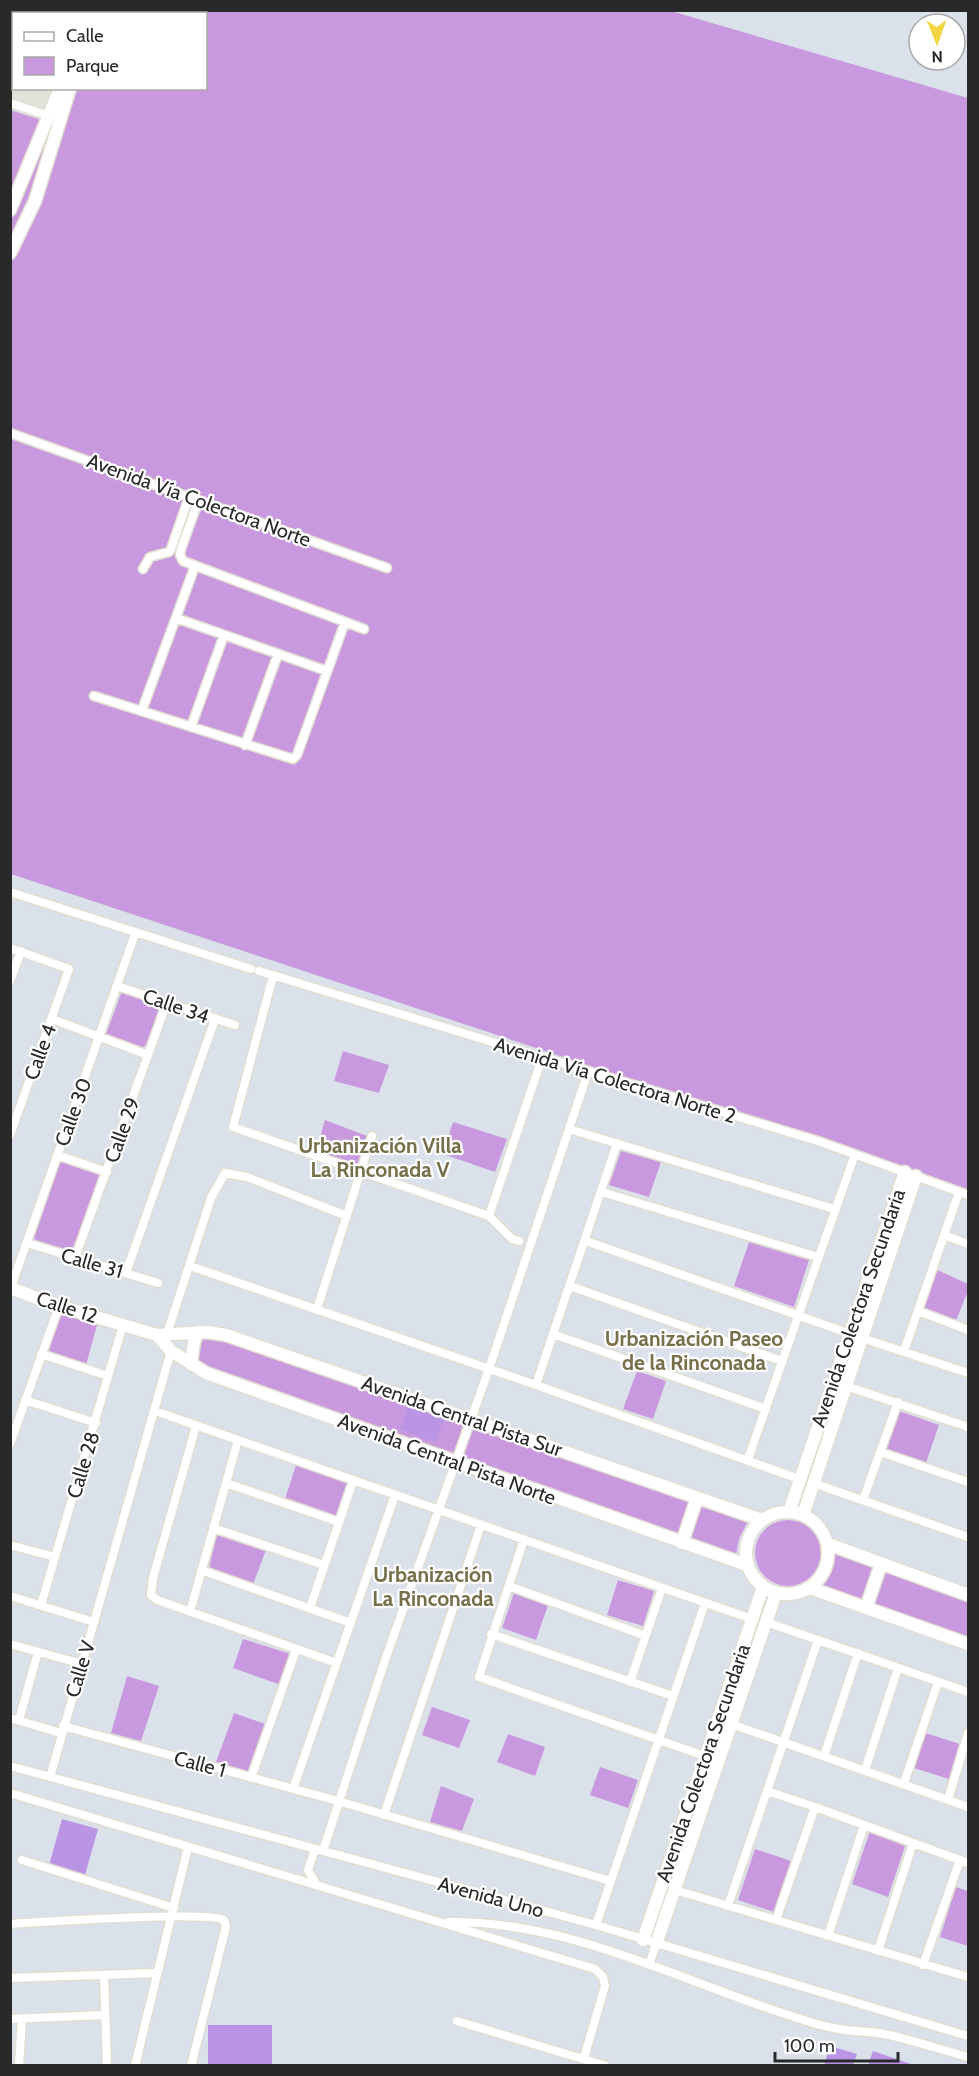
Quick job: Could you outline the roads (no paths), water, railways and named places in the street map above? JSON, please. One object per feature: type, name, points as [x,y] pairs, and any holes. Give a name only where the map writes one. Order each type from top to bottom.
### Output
[{"type":"street","points":[[10,210],[59,90]]},
{"type":"street","points":[[10,253],[35,201],[69,90]]},
{"type":"street","points":[[10,103],[49,116]]},
{"type":"street","name":"Avenida Vía Colectora Norte","points":[[10,433],[387,568]]},
{"type":"street","points":[[143,569],[150,557],[169,552],[171,549],[187,504],[187,495]]},
{"type":"street","points":[[202,501],[198,502],[180,555],[183,561],[364,629]]},
{"type":"street","points":[[142,710],[195,566]]},
{"type":"street","points":[[176,618],[327,671]]},
{"type":"street","points":[[94,696],[286,759],[295,757],[345,622]]},
{"type":"street","points":[[191,728],[224,634]]},
{"type":"street","points":[[245,745],[278,654]]},
{"type":"street","name":"Avenida Vía Colectora Norte 2","points":[[10,892],[135,934],[855,1154],[969,1195]]},
{"type":"street","name":"Calle 30","points":[[11,1289],[135,934]]},
{"type":"street","points":[[10,948],[21,951],[10,981]]},
{"type":"street","name":"Calle 4","points":[[11,1131],[14,1116],[69,969],[21,951]]},
{"type":"street","points":[[273,976],[233,1127],[489,1216],[512,1239],[519,1241]]},
{"type":"street","name":"Calle 34","points":[[117,986],[235,1025]]},
{"type":"street","name":"Calle 29","points":[[75,1258],[167,1002]]},
{"type":"street","points":[[52,1019],[148,1055]]},
{"type":"street","points":[[126,1272],[215,1019]]},
{"type":"street","points":[[489,1216],[542,1058]]},
{"type":"street","points":[[288,1877],[308,1870],[319,1850],[338,1801],[437,1510],[489,1369],[588,1072]]},
{"type":"street","points":[[568,1129],[834,1209]]},
{"type":"street","points":[[317,1309],[372,1136]]},
{"type":"street","points":[[536,1385],[617,1143]]},
{"type":"street","points":[[748,1459],[855,1154]]},
{"type":"street","points":[[57,1155],[107,1172]]},
{"type":"street","points":[[162,1334],[190,1266],[211,1198],[225,1173],[247,1177],[347,1216]]},
{"type":"street","name":"Avenida Colectora Secundaria","points":[[789,1512],[849,1334],[910,1174]]},
{"type":"street","name":"Avenida Colectora Secundaria","points":[[803,1515],[862,1338],[910,1174]]},
{"type":"street","points":[[602,1192],[818,1257]]},
{"type":"street","points":[[904,1351],[959,1192]]},
{"type":"street","points":[[944,1235],[969,1244]]},
{"type":"street","points":[[586,1241],[849,1334],[969,1373]]},
{"type":"street","name":"Calle 31","points":[[27,1244],[158,1283]]},
{"type":"street","points":[[190,1266],[800,1479]]},
{"type":"street","points":[[570,1286],[782,1360]]},
{"type":"street","name":"Calle 12","points":[[11,1289],[59,1306],[162,1334]]},
{"type":"street","points":[[10,1444],[59,1306]]},
{"type":"street","points":[[918,1311],[969,1330]]},
{"type":"street","name":"Calle 28","points":[[41,1605],[123,1325]]},
{"type":"street","points":[[191,1364],[198,1332]]},
{"type":"street","name":"Avenida Central Pista Sur","points":[[162,1334],[198,1332],[226,1335],[762,1520]]},
{"type":"street","name":"Avenida Central Pista Norte","points":[[162,1334],[171,1351],[206,1373],[747,1565]]},
{"type":"street","points":[[553,1334],[766,1409]]},
{"type":"street","name":"Calle V","points":[[50,1777],[171,1351]]},
{"type":"street","points":[[41,1354],[108,1376]]},
{"type":"street","points":[[846,1386],[969,1427]]},
{"type":"street","points":[[25,1400],[96,1423]]},
{"type":"street","points":[[863,1500],[898,1402]]},
{"type":"street","points":[[155,1411],[752,1619]]},
{"type":"street","points":[[196,1426],[150,1591],[157,1600],[337,1663]]},
{"type":"street","points":[[190,1612],[238,1440]]},
{"type":"street","points":[[880,1452],[969,1482]]},
{"type":"street","points":[[310,1608],[353,1481]]},
{"type":"street","points":[[226,1483],[339,1522]]},
{"type":"street","points":[[813,1483],[969,1537]]},
{"type":"street","points":[[293,1789],[395,1495]]},
{"type":"street","points":[[682,1543],[697,1498]]},
{"type":"street","points":[[780,1512],[803,1515],[819,1527],[828,1544],[829,1554],[824,1574],[810,1588],[791,1595],[776,1593],[763,1587],[753,1577],[747,1565],[748,1540],[762,1520],[780,1512]]},
{"type":"street","points":[[384,1815],[481,1525]]},
{"type":"street","points":[[213,1528],[324,1565]]},
{"type":"street","points":[[524,1539],[478,1672],[482,1679],[719,1761]]},
{"type":"street","points":[[828,1544],[969,1594]]},
{"type":"street","points":[[10,1545],[55,1557]]},
{"type":"street","points":[[866,1608],[881,1564]]},
{"type":"street","points":[[201,1570],[351,1623]]},
{"type":"street","points":[[509,1586],[646,1636]]},
{"type":"street","name":"Avenida Colectora Secundaria","points":[[643,1940],[763,1587]]},
{"type":"street","points":[[630,1682],[662,1588]]},
{"type":"street","points":[[810,1588],[969,1644]]},
{"type":"street","name":"Avenida Colectora Secundaria","points":[[656,1944],[776,1593]]},
{"type":"street","points":[[10,1596],[94,1622]]},
{"type":"street","points":[[596,1925],[705,1603]]},
{"type":"street","points":[[766,1622],[969,1692]]},
{"type":"street","points":[[491,1634],[673,1696]]},
{"type":"street","points":[[728,1906],[818,1640]]},
{"type":"street","points":[[10,1644],[82,1664]]},
{"type":"street","points":[[251,1778],[296,1650]]},
{"type":"street","points":[[15,1719],[38,1652]]},
{"type":"street","points":[[824,1756],[858,1653]]},
{"type":"street","points":[[865,1770],[898,1668]]},
{"type":"street","points":[[904,1783],[938,1682]]},
{"type":"street","name":"Calle 1","points":[[15,1719],[338,1801],[611,1881]]},
{"type":"street","points":[[731,1724],[969,1807]]},
{"type":"street","points":[[948,1800],[969,1733]]},
{"type":"street","name":"Avenida Uno","points":[[10,1766],[596,1925],[969,2036]]},
{"type":"street","points":[[767,1791],[964,1861],[923,1965]]},
{"type":"street","name":"Avenida Uno","points":[[10,1793],[591,1968],[601,1974],[604,1986],[584,2058]]},
{"type":"street","points":[[776,1920],[815,1807]]},
{"type":"street","points":[[828,1936],[864,1825]]},
{"type":"street","points":[[878,1951],[913,1843]]},
{"type":"street","points":[[135,2066],[188,1847]]},
{"type":"street","points":[[22,1860],[174,1908]]},
{"type":"street","points":[[308,1870],[313,1882],[320,1886]]},
{"type":"street","points":[[675,1890],[969,1977]]},
{"type":"street","points":[[10,1924],[171,1918],[224,1920],[226,1926],[191,2066]]},
{"type":"street","points":[[440,1922],[483,1922],[542,1932],[613,1951],[690,1982],[837,2029],[890,2035],[969,2057]]},
{"type":"street","points":[[649,1965],[656,1944]]},
{"type":"street","points":[[10,1978],[157,1973]]},
{"type":"street","points":[[104,1975],[107,2066]]},
{"type":"street","points":[[10,2019],[105,2015]]},
{"type":"street","points":[[19,2066],[22,2019]]},
{"type":"street","points":[[457,2021],[606,2066]]},
{"type":"street","points":[[566,2066],[569,2055]]},
{"type":"district","name":"Urbanización Villa La Rinconada V","points":[[380,1158]]},
{"type":"district","name":"Urbanización Paseo de la Rinconada","points":[[694,1351]]},
{"type":"district","name":"Urbanización La Rinconada","points":[[433,1587]]}]
